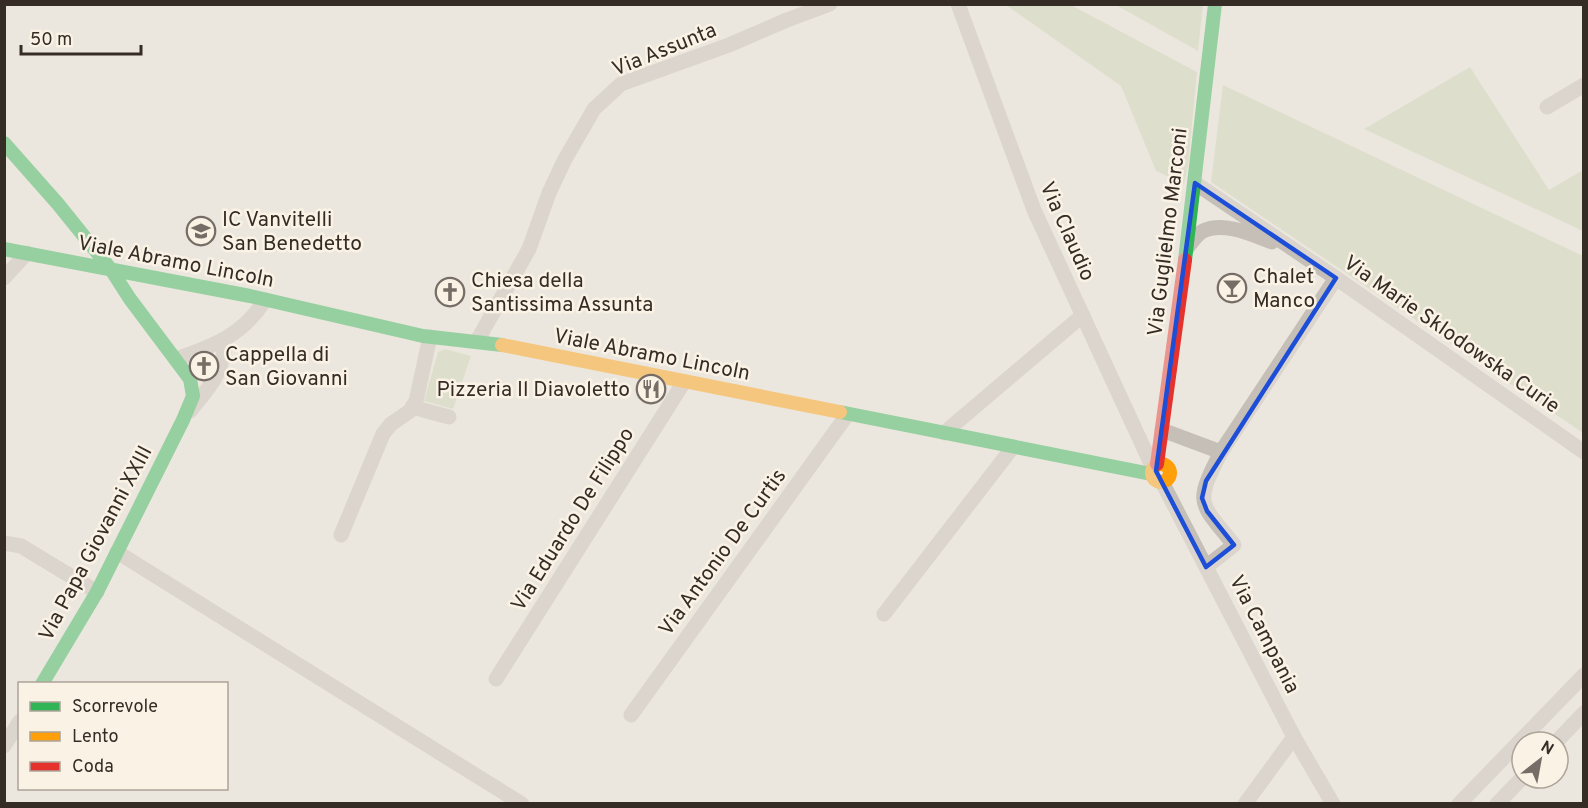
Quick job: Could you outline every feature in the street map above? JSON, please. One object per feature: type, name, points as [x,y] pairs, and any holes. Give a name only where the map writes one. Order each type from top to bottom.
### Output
[{"type":"street","name":"Via Assunta","points":[[477,341],[529,249],[549,193],[564,160],[594,109],[621,84],[729,45],[830,4]]},
{"type":"street","name":"Via Claudio","points":[[958,4],[1034,210],[1156,472]]},
{"type":"street","name":"Via Guglielmo Marconi","points":[[1156,472],[1195,183],[1215,4]]},
{"type":"street","points":[[1547,107],[1584,86]]},
{"type":"street","name":"Via Papa Giovanni XXIII","points":[[4,143],[58,204],[112,271],[190,379],[193,396],[97,592],[43,682]]},
{"type":"street","name":"Via Marie Sklodowska Curie","points":[[1195,183],[1584,452]]},
{"type":"street","name":"Via Marie Sklodowska Curie","points":[[1186,248],[1202,231],[1223,227],[1248,233],[1297,252]]},
{"type":"street","name":"Viale Abramo Lincoln","points":[[4,249],[265,300],[430,337],[477,341],[944,434],[1156,472]]},
{"type":"street","points":[[4,278],[27,253]]},
{"type":"street","points":[[1206,567],[1234,544],[1207,511],[1202,498],[1206,481],[1221,452],[1335,278]]},
{"type":"street","points":[[176,359],[226,339],[254,318],[265,300]]},
{"type":"street","points":[[944,434],[1083,315]]},
{"type":"street","points":[[341,535],[382,434],[416,401],[430,337]]},
{"type":"street","name":"Via Papa Giovanni XXIII","points":[[183,420],[211,386],[220,370],[226,339]]},
{"type":"street","name":"Via Eduardo De Filippo","points":[[496,680],[684,382]]},
{"type":"street","points":[[412,407],[449,417]]},
{"type":"street","name":"Via Antonio De Curtis","points":[[631,715],[847,415]]},
{"type":"street","points":[[1162,430],[1221,452]]},
{"type":"street","points":[[884,614],[1013,447]]},
{"type":"street","name":"Via Campania","points":[[1156,472],[1294,736],[1333,804]]},
{"type":"street","points":[[4,543],[21,546],[97,592]]},
{"type":"street","points":[[117,552],[522,804]]},
{"type":"street","points":[[1459,804],[1584,675]]},
{"type":"street","points":[[1568,730],[1584,713]]},
{"type":"street","points":[[4,746],[18,724]]},
{"type":"street","points":[[1245,804],[1294,736]]},
{"type":"street","points":[[1497,804],[1510,790]]},
{"type":"highlighted area","points":[[1195,183],[1336,278],[1206,481],[1202,498],[1207,511],[1234,545],[1206,567],[1156,471]]},
{"type":"green space","points":[[1006,5],[1071,5],[1197,72],[1188,166],[1184,184],[1156,171],[1121,86]]},
{"type":"green space","points":[[1116,5],[1203,5],[1198,51]]},
{"type":"green space","points":[[1470,67],[1549,190],[1583,170],[1583,231],[1364,129]]},
{"type":"green space","points":[[1223,85],[1583,256],[1583,433],[1211,182]]},
{"type":"green space","points":[[445,349],[471,356],[453,409],[424,401],[438,352]]},
{"type":"traffic: fast","points":[[1185,260],[1215,4]]},
{"type":"traffic: fast","points":[[4,143],[58,204],[112,271],[130,299],[190,379],[193,396],[97,592],[43,682]]},
{"type":"traffic: fast","points":[[4,249],[250,296],[423,336],[502,345]]},
{"type":"traffic: fast","points":[[840,412],[1151,474]]},
{"type":"traffic: slow","points":[[502,345],[840,412]]},
{"type":"traffic: slow","points":[[1157,464],[1165,464],[1170,469],[1170,473],[1168,480],[1157,482],[1152,477],[1152,469],[1157,464]]},
{"type":"traffic: jam","points":[[1157,464],[1185,260]]},
{"type":"place","name":"IC Vanvitelli San Benedetto","points":[[201,231]]},
{"type":"place","name":"Chalet Manco","points":[[1232,288]]},
{"type":"place","name":"Chiesa della Santissima Assunta","points":[[450,292]]},
{"type":"place","name":"Cappella di San Giovanni","points":[[204,366]]},
{"type":"place","name":"Pizzeria Il Diavoletto","points":[[651,389]]}]
